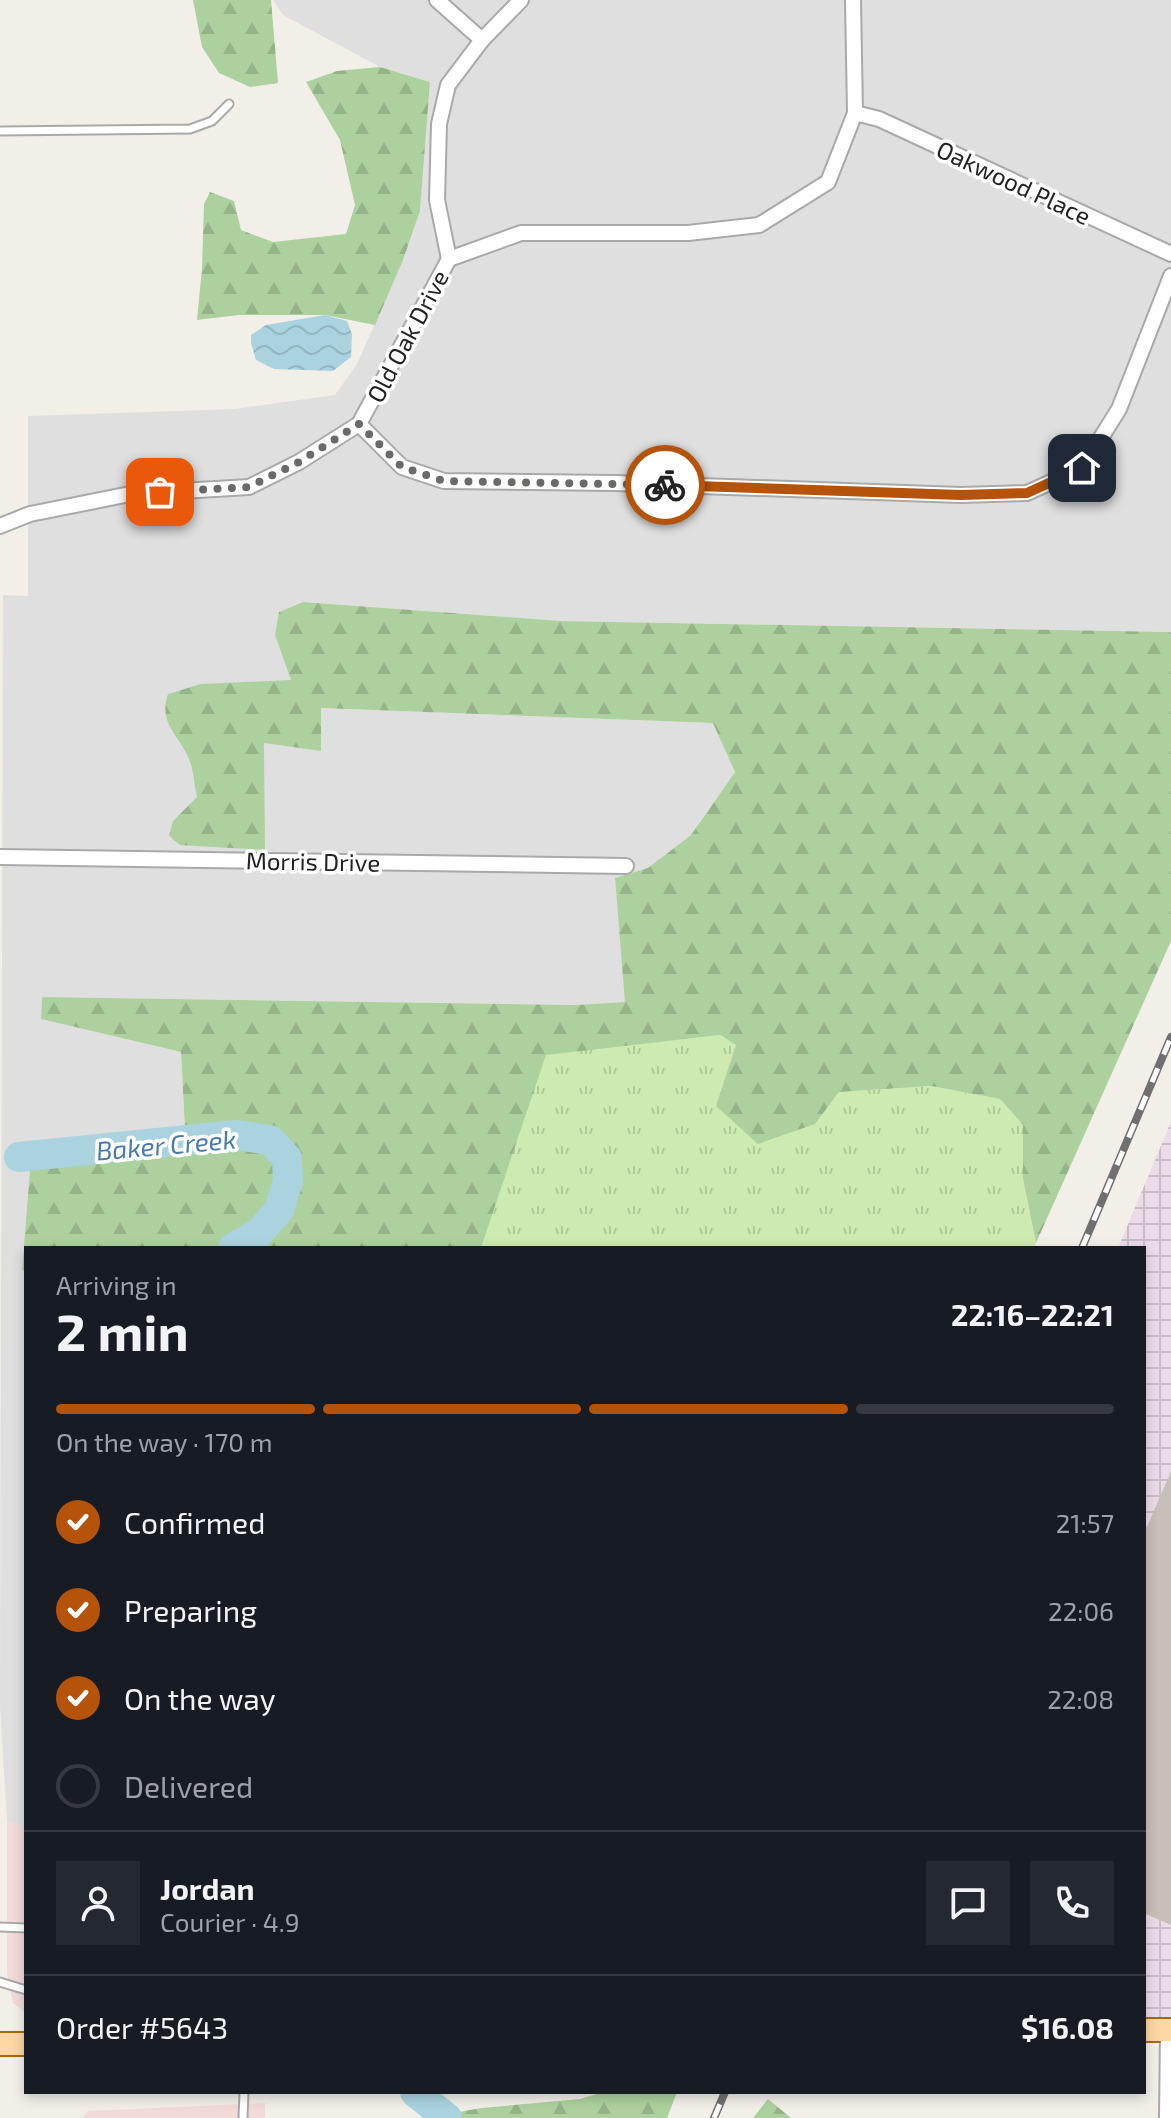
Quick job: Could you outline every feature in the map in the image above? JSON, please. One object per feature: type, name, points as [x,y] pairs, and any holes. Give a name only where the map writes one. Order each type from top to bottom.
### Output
[{"type":"main road","points":[[1146,2030],[1169,2030]]},
{"type":"main road","points":[[0,2044],[24,2044]]},
{"type":"street","points":[[437,0],[482,40]]},
{"type":"street","points":[[449,259],[437,200],[439,124],[448,85],[482,40],[521,0]]},
{"type":"street","name":"Old Oak Drive","points":[[0,526],[30,514],[130,494],[249,487],[299,462],[359,424],[449,259],[521,233],[688,233],[759,225],[828,182],[855,113],[853,0]]},
{"type":"street","name":"Oakwood Place","points":[[855,113],[879,119],[1171,254]]},
{"type":"street","points":[[359,424],[402,467],[444,481],[615,483],[961,495],[1027,493],[1082,468],[1119,409],[1171,276]]},
{"type":"street","name":"Morris Drive","points":[[0,857],[626,866]]},
{"type":"street","points":[[1167,2118],[1169,2030]]},
{"type":"lane","points":[[0,131],[190,129],[212,121],[229,104]]},
{"type":"lane","points":[[0,1927],[24,1928]]},
{"type":"lane","points":[[0,1982],[24,1989]]},
{"type":"lane","points":[[243,2118],[244,2094]]},
{"type":"shaded area","points":[[273,0],[1171,0],[1171,632],[561,621],[303,602],[275,635],[292,680],[321,708],[714,723],[735,772],[691,835],[649,868],[615,878],[626,1002],[576,1005],[42,997],[41,1019],[181,1052],[186,1150],[30,1169],[22,1270],[24,1827],[7,1821],[0,1705],[3,595],[28,596],[28,416],[235,409],[335,395],[357,364],[403,260],[420,211],[430,82],[380,67],[283,15]]},
{"type":"shaded area","points":[[1171,1122],[1171,2017],[1146,2017],[1146,1246],[1119,1246]]},
{"type":"shaded area","points":[[7,1821],[24,1827],[24,2011],[13,2003],[7,1973]]},
{"type":"shaded area","points":[[265,2103],[265,2118],[82,2118],[88,2111]]},
{"type":"green space","points":[[193,0],[271,0],[278,83],[250,87],[219,73],[202,47]]},
{"type":"green space","points":[[380,67],[430,82],[420,211],[375,325],[325,315],[239,315],[197,320],[204,204],[210,192],[234,201],[241,230],[273,242],[346,234],[355,205],[340,140],[306,82],[337,71]]},
{"type":"green space","points":[[303,602],[561,621],[1171,632],[1171,941],[1036,1243],[1023,1179],[1023,1125],[1000,1099],[931,1086],[839,1092],[815,1124],[758,1144],[716,1106],[736,1045],[720,1035],[546,1055],[482,1246],[24,1246],[22,1270],[30,1169],[186,1149],[181,1052],[41,1019],[42,997],[576,1005],[625,1002],[615,878],[648,868],[691,835],[735,772],[713,723],[321,708],[321,751],[264,743],[265,850],[180,845],[169,836],[173,821],[197,797],[189,759],[168,721],[168,694],[201,684],[291,680],[275,635],[279,612]]},
{"type":"green space","points":[[720,1035],[736,1045],[815,1124],[839,1092],[931,1086],[1000,1099],[1023,1125],[1023,1179],[1036,1243],[1034,1246],[482,1246],[546,1054]]},
{"type":"green space","points":[[596,2094],[676,2094],[667,2118],[422,2118],[482,2108],[580,2099]]},
{"type":"green space","points":[[768,2099],[791,2118],[753,2118]]},
{"type":"water","points":[[325,315],[347,321],[352,334],[351,357],[333,371],[274,369],[256,360],[251,335],[266,325]]},
{"type":"building","points":[[1171,1471],[1171,1925],[1146,1914],[1146,1529]]},
{"type":"waterway","name":"Baker Creek","points":[[19,1157],[236,1135],[270,1140],[287,1158],[288,1181],[279,1210],[259,1233],[236,1246]]},
{"type":"waterway","name":"Baker Creek","points":[[417,2094],[447,2118]]},
{"type":"railway","points":[[1083,1246],[1171,1037]]},
{"type":"railway","points":[[714,2118],[724,2094]]},
{"type":"way so far","points":[[160,492],[249,487],[299,462],[359,424],[402,467],[444,481],[665,485]]},
{"type":"route","points":[[665,485],[961,495],[1027,493],[1082,468]]}]
